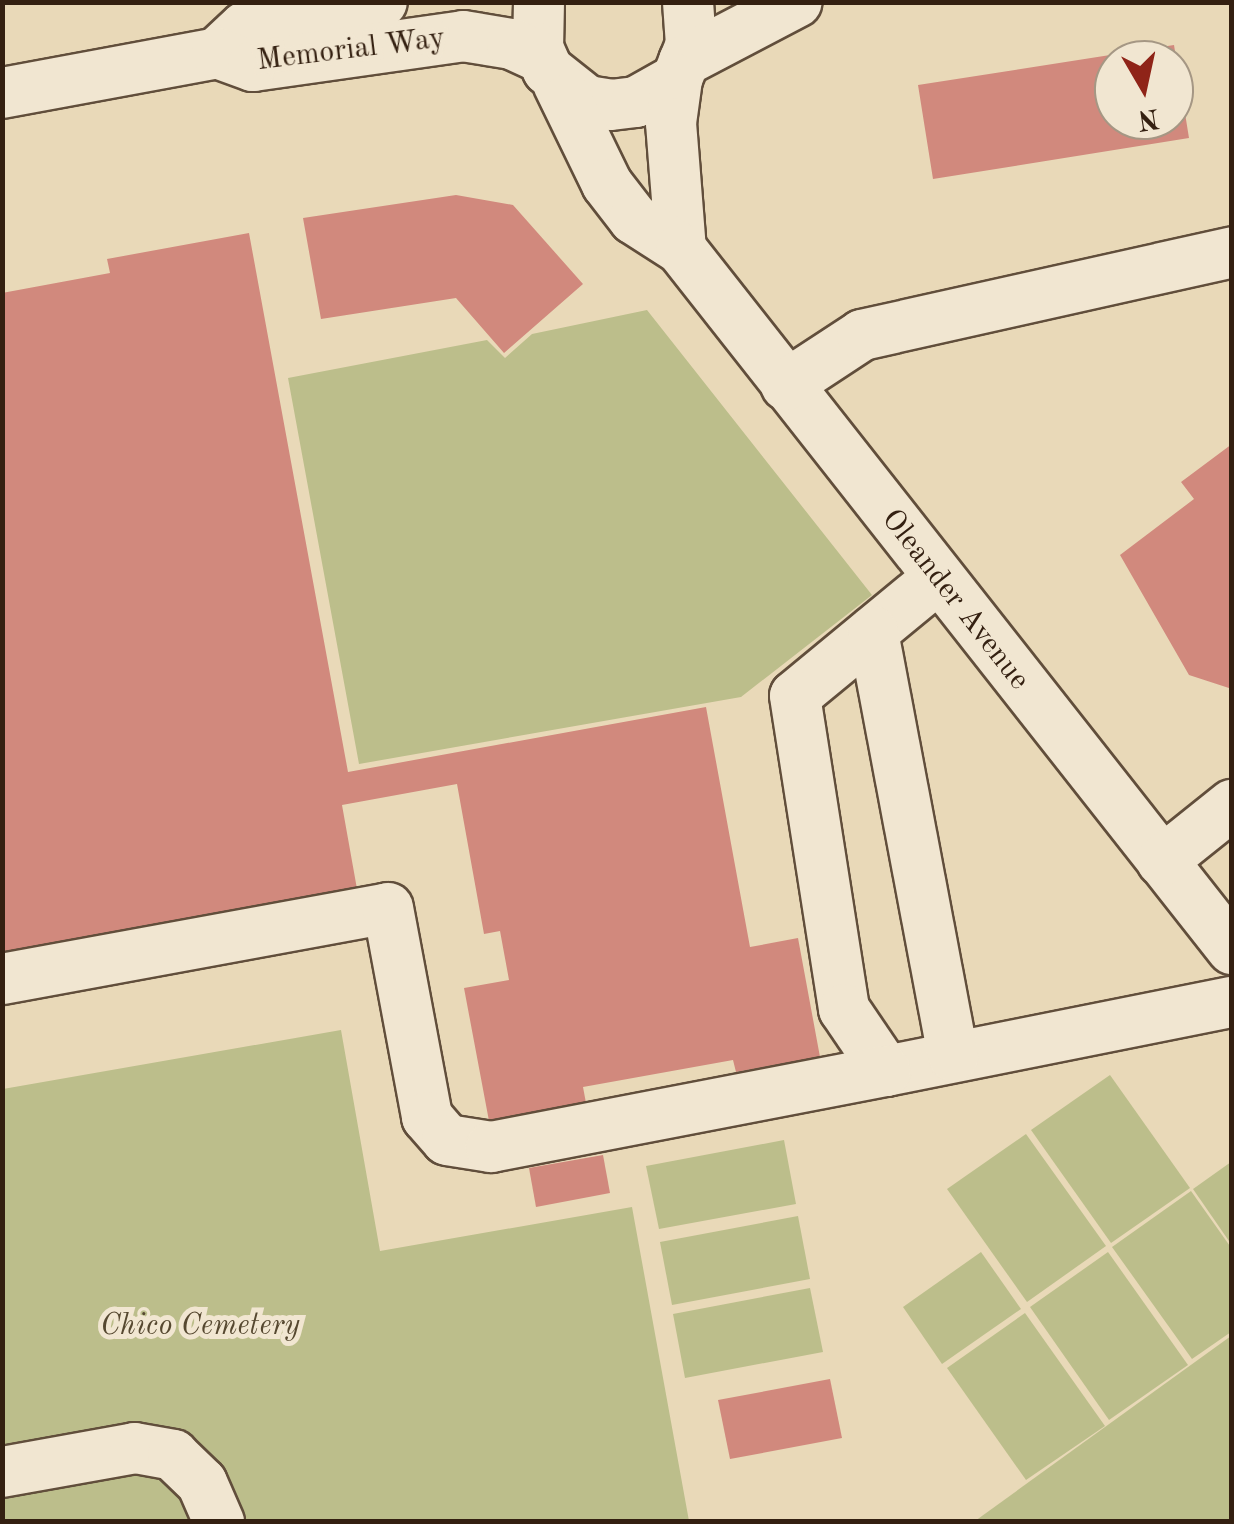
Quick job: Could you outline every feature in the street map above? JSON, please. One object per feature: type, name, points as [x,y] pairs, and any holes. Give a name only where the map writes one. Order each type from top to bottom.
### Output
[{"type":"street","name":"Memorial Way","points":[[217,53],[246,27],[382,2]]},
{"type":"street","points":[[539,2],[534,22],[550,70]]},
{"type":"street","points":[[681,250],[671,124],[681,70],[691,45],[688,2]]},
{"type":"street","points":[[681,70],[797,2]]},
{"type":"street","name":"Memorial Way","points":[[2,93],[217,53],[253,66],[463,36],[512,44],[587,100],[611,105],[636,102],[681,70]]},
{"type":"street","name":"Oleander Avenue","points":[[550,70],[607,184],[634,218],[681,250],[1232,949]]},
{"type":"street","points":[[786,385],[862,335],[1232,252]]},
{"type":"street","points":[[886,1071],[844,1009],[794,696],[938,578]]},
{"type":"street","points":[[873,632],[954,1058]]},
{"type":"street","points":[[1162,861],[1232,805]]},
{"type":"street","points":[[2,978],[388,908],[427,1117],[447,1140],[491,1147],[1232,1002]]},
{"type":"street","points":[[2,1472],[135,1448],[173,1456],[202,1483],[219,1522]]},
{"type":"green space","points":[[647,310],[872,595],[741,697],[359,764],[288,378],[487,340],[505,358],[532,334]]},
{"type":"green space","name":"Chico Cemetery","points":[[341,1030],[380,1251],[632,1207],[689,1521],[3,1522],[3,1089]]},
{"type":"green space","points":[[1110,1075],[1190,1188],[1111,1243],[1031,1130]]},
{"type":"green space","points":[[1026,1134],[1106,1246],[1027,1302],[947,1189]]},
{"type":"green space","points":[[784,1140],[796,1204],[659,1229],[646,1166]]},
{"type":"green space","points":[[1231,1162],[1231,1244],[1193,1189]]},
{"type":"green space","points":[[1191,1191],[1232,1249],[1231,1332],[1192,1359],[1112,1247]]},
{"type":"green space","points":[[798,1216],[810,1279],[672,1305],[660,1242]]},
{"type":"green space","points":[[981,1252],[1021,1309],[942,1364],[903,1307]]},
{"type":"green space","points":[[1108,1252],[1188,1365],[1109,1420],[1030,1307]]},
{"type":"green space","points":[[810,1288],[823,1352],[685,1378],[673,1314]]},
{"type":"green space","points":[[1025,1313],[1105,1426],[1026,1480],[947,1368]]},
{"type":"green space","points":[[1231,1336],[1231,1521],[975,1521]]},
{"type":"building","points":[[1094,58],[1094,140],[1177,140],[933,179],[918,85]]},
{"type":"building","points":[[456,195],[513,205],[583,284],[504,353],[456,298],[321,319],[303,218]]},
{"type":"building","points":[[249,233],[348,772],[706,707],[750,947],[798,938],[820,1057],[736,1072],[733,1060],[583,1087],[586,1103],[489,1121],[464,988],[509,980],[500,931],[484,934],[457,784],[342,805],[357,889],[2,953],[2,293],[110,273],[107,259]]},
{"type":"building","points":[[1232,444],[1232,689],[1189,675],[1120,555],[1194,499],[1181,482]]},
{"type":"building","points":[[603,1155],[610,1193],[536,1207],[529,1168]]},
{"type":"building","points":[[830,1379],[842,1438],[730,1459],[718,1400]]}]
